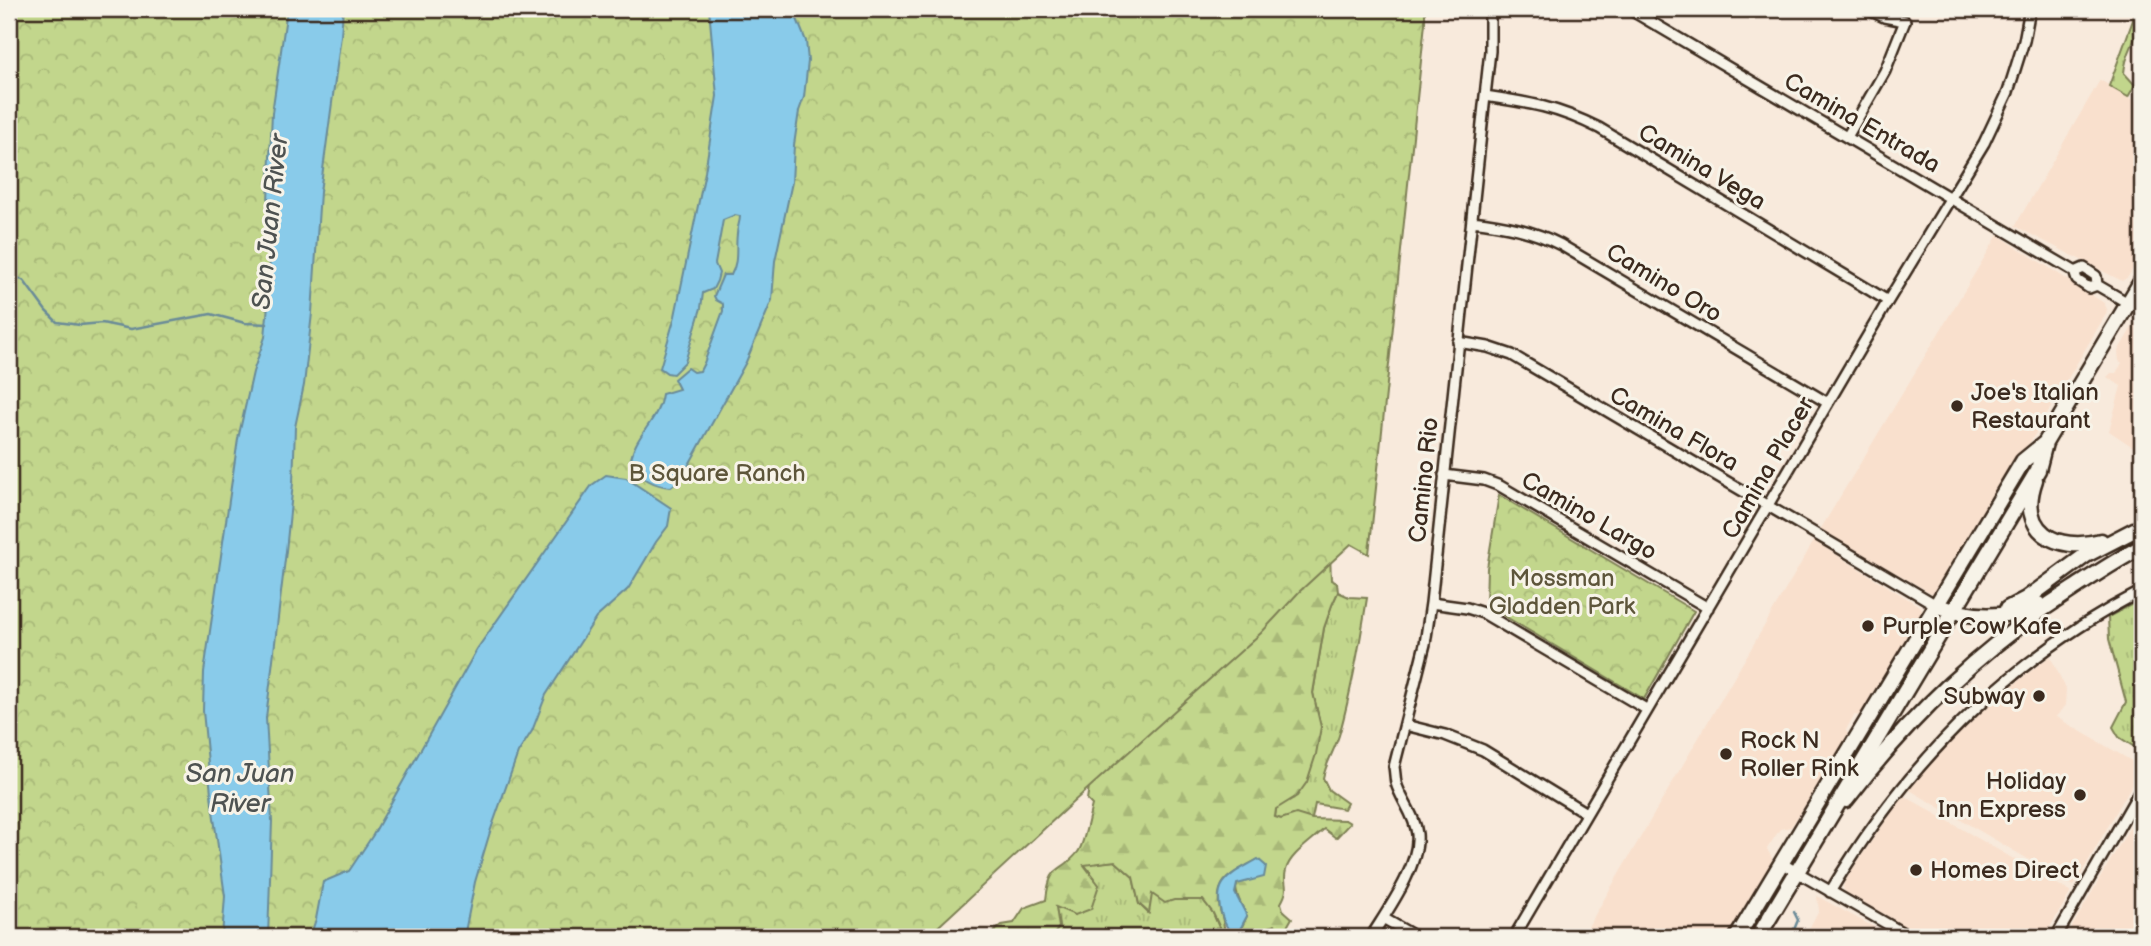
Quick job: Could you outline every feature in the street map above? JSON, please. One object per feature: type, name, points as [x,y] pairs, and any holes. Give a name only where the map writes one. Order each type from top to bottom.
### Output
[{"type":"main road","points":[[2123,534],[2079,546],[2060,543],[2044,534],[2034,520],[2029,502],[2045,443],[2142,280]]},
{"type":"main road","points":[[1737,937],[2023,461],[2045,443]]},
{"type":"main road","points":[[1758,937],[2038,470]]},
{"type":"main road","points":[[1995,615],[2026,598],[2086,555],[2142,526]]},
{"type":"main road","points":[[1938,606],[1953,612],[1995,615],[2028,609],[2142,547]]},
{"type":"main road","points":[[1826,826],[1900,734],[1959,674],[2024,621],[2122,558]]},
{"type":"street","name":"Camino Rio","points":[[1371,937],[1408,872],[1417,834],[1396,784],[1394,767],[1425,644],[1431,603],[1490,51],[1490,9]]},
{"type":"street","name":"Camina Entrada","points":[[1629,9],[2075,272],[2077,281],[2090,288],[2097,285]]},
{"type":"street","points":[[1847,137],[1885,71],[1905,21],[1884,17],[1867,9]]},
{"type":"street","name":"Camina Placer","points":[[1514,937],[1646,709],[1709,608],[1888,301],[1984,143],[2008,92],[2031,9]]},
{"type":"street","name":"Camina Vega","points":[[1485,96],[1544,105],[1599,128],[1888,301]]},
{"type":"street","name":"Camino Oro","points":[[1472,221],[1515,226],[1562,245],[1828,403]]},
{"type":"street","name":"Camina Entrada","points":[[2075,272],[2084,268],[2096,276],[2097,285]]},
{"type":"street","name":"Camina Entrada","points":[[2097,285],[2128,303]]},
{"type":"street","name":"Camina Flora","points":[[1458,342],[1488,347],[1512,355],[1938,606]]},
{"type":"street","name":"Camino Largo","points":[[1444,475],[1484,480],[1500,486],[1709,608]]},
{"type":"street","points":[[1830,892],[1858,846],[1896,793],[1923,760],[1967,715],[2041,653],[2089,621],[2142,591]]},
{"type":"street","points":[[1431,603],[1467,608],[1497,620],[1646,709]]},
{"type":"street","points":[[1405,725],[1445,735],[1483,751],[1586,813]]},
{"type":"street","points":[[2056,937],[2142,787]]},
{"type":"street","points":[[1781,863],[1910,937]]},
{"type":"street","points":[[1382,918],[1416,937]]},
{"type":"shaded area","points":[[2100,80],[2142,105],[2142,254],[2128,277],[2122,281],[2015,226]]},
{"type":"shaded area","points":[[1998,235],[2104,303],[2107,309],[1976,534],[1933,594],[1820,530]]},
{"type":"shaded area","points":[[2142,306],[2142,453],[2109,431],[2121,386],[2107,377],[2116,373],[2122,363],[2119,361],[2118,351]]},
{"type":"shaded area","points":[[1814,541],[1921,607],[1925,614],[1863,716],[1854,715],[1846,730],[1850,737],[1825,777],[1791,827],[1780,829],[1767,849],[1772,858],[1771,866],[1729,937],[1582,937]]},
{"type":"shaded area","points":[[2050,656],[2066,689],[2065,705],[2056,717],[2142,767],[2074,886],[1908,789],[1938,754],[1988,705]]},
{"type":"shaded area","points":[[1903,795],[2071,892],[2044,937],[1924,937],[1846,893],[1843,887],[1845,880]]},
{"type":"shaded area","points":[[2142,806],[2142,937],[2066,937]]},
{"type":"shaded area","points":[[1817,896],[1892,937],[1804,937],[1819,911]]},
{"type":"green space","name":"B Square Ranch","points":[[9,9],[1425,9],[1369,554],[1351,544],[1299,592],[1261,633],[927,937],[9,937]]},
{"type":"green space","points":[[2137,9],[2142,9],[2141,18],[2124,73],[2135,85],[2128,97],[2109,86]]},
{"type":"green space","name":"Mossman Gladden Park","points":[[1499,495],[1694,611],[1644,699],[1486,605],[1487,568]]},
{"type":"green space","points":[[1330,553],[1331,580],[1337,583],[1338,592],[1324,628],[1313,693],[1321,727],[1316,754],[1307,782],[1297,796],[1276,809],[1275,817],[1281,819],[1296,814],[1312,819],[1345,820],[1350,823],[1336,838],[1324,829],[1288,864],[1285,875],[1286,889],[1281,903],[1283,910],[1292,918],[1284,932],[1275,925],[1268,927],[1266,937],[1237,937],[1247,916],[1238,897],[1237,885],[1258,859],[1223,883],[1219,899],[1224,937],[1213,913],[1203,900],[1174,900],[1165,903],[1152,894],[1149,913],[1139,904],[1133,877],[1115,861],[1084,865],[1099,885],[1091,909],[1075,915],[1056,907],[1059,927],[1052,937],[988,937],[1002,925],[1014,923],[1024,908],[1046,900],[1053,874],[1078,852],[1092,805],[1087,800],[1090,779]]},
{"type":"green space","points":[[1338,592],[1349,597],[1367,598],[1344,715],[1323,778],[1329,790],[1347,803],[1344,809],[1315,804],[1312,819],[1296,815],[1281,819],[1275,817],[1276,809],[1321,727],[1313,693],[1324,628]]},
{"type":"green space","points":[[2142,599],[2142,686],[2134,697],[2142,721],[2142,752],[2119,737],[2113,727],[2126,702],[2109,639],[2108,617]]},
{"type":"green space","points":[[1115,861],[1133,877],[1139,904],[1148,913],[1151,893],[1174,900],[1203,900],[1213,913],[1223,937],[1052,937],[1059,927],[1055,906],[1075,915],[1095,878],[1084,864]]},
{"type":"water","name":"San Juan River","points":[[287,9],[343,9],[320,192],[312,313],[304,385],[295,427],[293,483],[266,718],[272,821],[268,937],[222,937],[225,896],[203,711],[204,672],[238,439],[253,372],[265,337],[270,283],[268,201],[272,113]]},
{"type":"water","points":[[709,9],[793,9],[806,41],[808,61],[794,145],[792,182],[775,261],[772,300],[746,362],[681,479],[671,487],[653,483],[639,474],[630,465],[632,454],[656,413],[662,394],[679,389],[674,379],[687,368],[693,372],[700,371],[704,363],[723,311],[723,304],[714,296],[723,275],[731,275],[735,265],[740,218],[735,215],[723,220],[715,264],[719,273],[717,281],[713,289],[703,293],[685,362],[673,374],[667,373],[660,368],[675,316],[705,172],[717,96]]},
{"type":"water","points":[[606,475],[626,478],[671,508],[668,526],[628,589],[596,618],[546,695],[532,731],[518,753],[490,832],[475,882],[464,937],[310,937],[323,882],[349,871],[373,835],[477,649],[592,485]]},
{"type":"water","points":[[1258,859],[1266,866],[1264,877],[1237,884],[1235,893],[1247,916],[1239,931],[1231,936],[1219,904],[1221,886],[1232,875]]},
{"type":"waterway","points":[[9,273],[24,281],[57,322],[80,325],[102,323],[131,329],[211,314],[245,323],[267,324]]},
{"type":"waterway","points":[[1791,937],[1798,920],[1794,912]]},
{"type":"place","name":"Joe's Italian Restaurant","points":[[1957,406]]},
{"type":"place","name":"Purple Cow Kafe","points":[[1868,626]]},
{"type":"place","name":"Subway","points":[[2039,696]]},
{"type":"place","name":"Rock N Roller Rink","points":[[1726,754]]},
{"type":"place","name":"Holiday Inn Express","points":[[2080,795]]},
{"type":"place","name":"Homes Direct","points":[[1916,870]]}]
